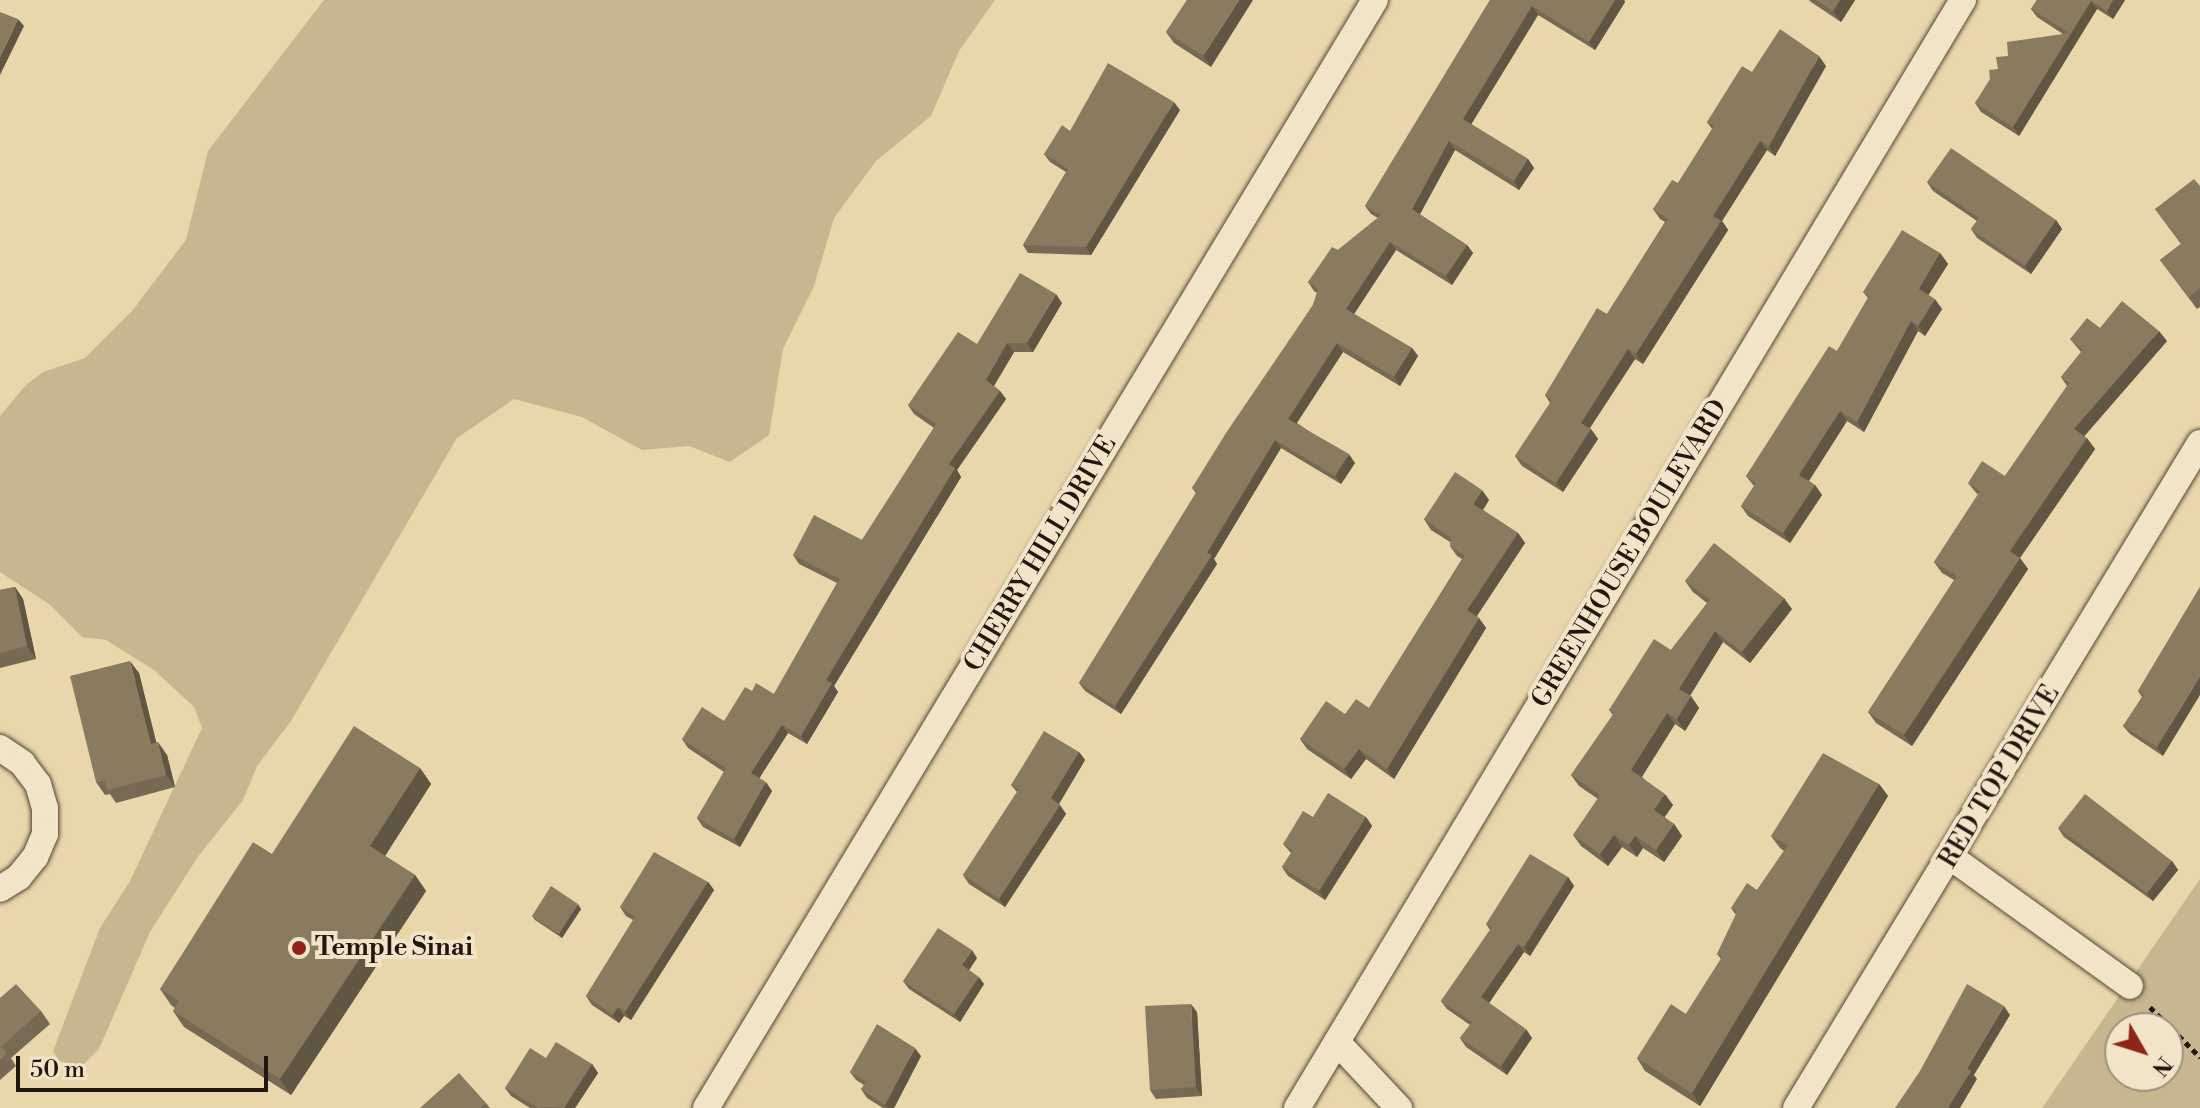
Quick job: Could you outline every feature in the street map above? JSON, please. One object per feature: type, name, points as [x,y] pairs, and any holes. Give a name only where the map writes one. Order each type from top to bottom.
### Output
[{"type":"street","name":"CHERRY HILL DRIVE","points":[[706,1108],[1375,0]]},
{"type":"street","name":"GREENHOUSE BOULEVARD","points":[[1297,1108],[1963,0]]},
{"type":"street","name":"RED TOP DRIVE","points":[[1796,1108],[1952,858],[2200,443]]},
{"type":"street","points":[[0,748],[22,763],[38,784],[45,808],[45,834],[35,857],[19,877],[0,889]]},
{"type":"street","points":[[1952,858],[2130,986]]},
{"type":"street","points":[[1337,1042],[1399,1108]]},
{"type":"path","points":[[2130,986],[2200,1057]]},
{"type":"shaded area","points":[[324,0],[995,0],[959,51],[931,116],[876,161],[834,218],[814,286],[783,349],[769,435],[730,462],[689,446],[642,450],[582,417],[514,399],[457,438],[291,721],[257,766],[243,800],[197,858],[150,932],[99,1049],[82,1066],[59,1061],[53,1051],[100,928],[130,881],[202,728],[194,707],[154,670],[106,640],[82,637],[49,604],[0,572],[0,416],[26,385],[43,372],[85,358],[132,311],[186,240],[208,151]]},
{"type":"shaded area","points":[[2200,879],[2200,1108],[2042,1108],[2104,1018],[2104,1092],[2184,1092],[2184,1012],[2108,1012]]},
{"type":"building","points":[[1187,0],[1239,0],[1203,56],[1166,32]]},
{"type":"building","points":[[1490,0],[1615,0],[1589,42],[1532,6],[1463,119],[1528,159],[1514,181],[1449,141],[1412,209],[1467,245],[1446,276],[1390,242],[1346,309],[1412,348],[1394,377],[1337,343],[1288,419],[1349,454],[1335,476],[1275,440],[1207,553],[1212,555],[1115,706],[1079,683],[1197,491],[1192,488],[1226,433],[1313,305],[1318,289],[1308,282],[1332,247],[1338,250],[1381,215],[1365,206]]},
{"type":"building","points":[[1816,0],[1840,0],[1833,11]]},
{"type":"building","points":[[2037,0],[2113,0],[2107,11],[2091,1],[2013,127],[1975,103],[1990,79],[1989,70],[1998,69],[1996,57],[2008,56],[2007,42],[2070,33],[2031,9]]},
{"type":"building","points":[[0,12],[18,19],[0,57]]},
{"type":"building","points":[[1780,29],[1819,56],[1769,146],[1760,141],[1713,216],[1721,221],[1636,354],[1628,349],[1581,423],[1591,429],[1556,483],[1515,456],[1552,400],[1545,395],[1597,308],[1607,314],[1668,219],[1653,209],[1672,180],[1678,183],[1714,126],[1707,122],[1742,66],[1752,72]]},
{"type":"building","points":[[1108,63],[1174,102],[1086,247],[1023,245],[1068,169],[1044,154],[1062,125],[1070,131]]},
{"type":"building","points":[[1951,148],[2056,220],[2025,266],[1971,229],[1979,218],[1927,182]]},
{"type":"building","points":[[2194,179],[2200,186],[2200,288],[2189,297],[2160,260],[2182,243],[2155,209]]},
{"type":"building","points":[[1902,230],[1940,253],[1919,289],[1935,299],[1918,326],[1911,321],[1857,422],[1840,411],[1799,475],[1815,485],[1783,533],[1741,506],[1756,483],[1746,476],[1829,346],[1837,351],[1869,296],[1863,292]]},
{"type":"building","points":[[1020,273],[1056,294],[1027,343],[1007,343],[986,380],[1000,391],[949,464],[955,468],[826,680],[832,683],[801,736],[782,725],[751,773],[766,782],[734,839],[697,818],[726,768],[682,739],[702,707],[724,721],[745,687],[752,691],[756,683],[774,694],[840,579],[793,555],[814,515],[862,540],[936,424],[908,405],[958,332],[977,344]]},
{"type":"building","points":[[2122,301],[2159,331],[2074,429],[2087,438],[2010,551],[2020,558],[1904,735],[1868,712],[1957,576],[1934,562],[1980,491],[1968,483],[1982,461],[2005,476],[2069,383],[2061,377],[2083,350],[2070,339],[2087,318],[2100,328]]},
{"type":"building","points":[[1455,472],[1482,490],[1473,504],[1518,533],[1467,610],[1479,618],[1387,769],[1359,749],[1344,769],[1300,739],[1326,701],[1345,714],[1356,699],[1369,708],[1465,556],[1450,546],[1451,538],[1424,519]]},
{"type":"building","points":[[1714,543],[1784,598],[1742,652],[1715,631],[1679,689],[1691,696],[1677,719],[1667,713],[1631,770],[1665,794],[1654,810],[1674,824],[1656,850],[1635,836],[1629,845],[1614,835],[1600,854],[1573,835],[1600,795],[1571,775],[1614,713],[1609,710],[1654,639],[1671,650],[1710,600],[1685,581]]},
{"type":"building","points":[[15,587],[27,646],[0,653],[0,590]]},
{"type":"building","points":[[2200,587],[2200,676],[2157,747],[2123,726],[2144,695],[2138,691]]},
{"type":"building","points":[[130,661],[151,744],[158,742],[166,775],[107,790],[105,781],[96,782],[70,676]]},
{"type":"building","name":"Temple Sinai","points":[[354,726],[420,768],[370,846],[415,875],[280,1079],[173,1011],[179,1001],[160,989],[253,842],[272,854]]},
{"type":"building","points":[[1044,731],[1079,752],[1051,798],[1060,805],[999,899],[963,875],[1019,789],[1011,785]]},
{"type":"building","points":[[1823,753],[1879,784],[1692,1093],[1637,1058],[1671,1004],[1686,1014],[1722,957],[1717,954],[1737,912],[1731,908],[1747,883],[1757,890],[1788,845],[1771,836]]},
{"type":"building","points":[[1328,793],[1366,817],[1319,891],[1282,867],[1293,850],[1283,844],[1303,811],[1313,817]]},
{"type":"building","points":[[2085,794],[2172,861],[2147,893],[2058,828]]},
{"type":"building","points":[[654,852],[708,882],[625,1012],[618,1007],[613,1015],[586,996],[635,917],[620,907]]},
{"type":"building","points":[[1530,854],[1568,877],[1524,947],[1518,944],[1481,997],[1526,1029],[1501,1066],[1460,1038],[1472,1022],[1441,1001],[1492,927],[1486,924]]},
{"type":"building","points":[[551,886],[578,904],[559,934],[532,916]]},
{"type":"building","points":[[938,928],[972,950],[962,965],[979,977],[954,1014],[903,981]]},
{"type":"building","points":[[16,984],[41,1011],[1,1047],[7,1053],[0,1060],[0,998]]},
{"type":"building","points":[[1967,984],[2004,1006],[1967,1068],[1971,1071],[1948,1108],[1895,1108],[1920,1071]]},
{"type":"building","points":[[1191,1004],[1196,1087],[1150,1090],[1145,1006]]},
{"type":"building","points":[[877,1024],[915,1048],[885,1105],[861,1089],[866,1082],[850,1072]]},
{"type":"building","points":[[556,1042],[592,1064],[564,1108],[538,1108],[505,1088],[530,1048],[546,1058]]},
{"type":"building","points":[[459,1073],[486,1103],[480,1108],[420,1108]]},
{"type":"place","name":"Temple Sinai","points":[[299,948]]}]
